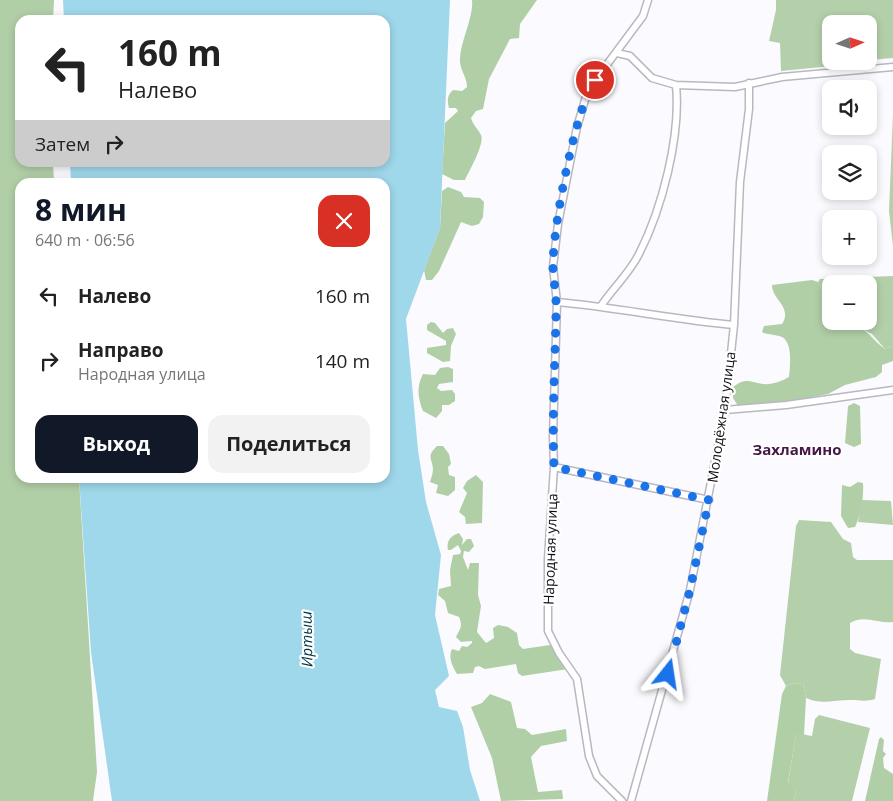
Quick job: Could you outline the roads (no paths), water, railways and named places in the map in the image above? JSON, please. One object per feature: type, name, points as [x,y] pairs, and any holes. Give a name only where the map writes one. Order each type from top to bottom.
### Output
[{"type":"street","name":"Народная улица","points":[[622,801],[597,776],[589,756],[577,679],[558,653],[548,631],[548,559],[554,467],[553,437],[557,302],[553,268],[558,224],[576,127],[588,90],[643,16],[648,0]]},
{"type":"street","points":[[617,53],[630,56],[652,78],[676,85],[735,87],[782,77],[893,67]]},
{"type":"street","name":"Молодёжная улица","points":[[631,801],[690,590],[709,500],[724,410],[734,324],[740,182],[749,109],[749,83]]},
{"type":"street","points":[[601,306],[613,289],[622,281],[640,254],[661,195],[677,126],[676,85]]},
{"type":"street","points":[[557,302],[601,306],[691,321],[734,324]]},
{"type":"street","points":[[724,410],[786,406],[893,390]]},
{"type":"street","points":[[554,467],[709,500]]},
{"type":"water","name":"Иртыш","points":[[63,0],[450,0],[440,228],[406,319],[418,450],[426,502],[441,555],[435,615],[449,676],[435,690],[439,707],[457,711],[463,727],[470,770],[480,801],[112,801],[91,652],[79,483],[390,483],[390,178],[71,178],[70,167],[390,167],[390,15],[64,15]]},
{"type":"district","name":"Захламино","points":[[797,449]]}]
